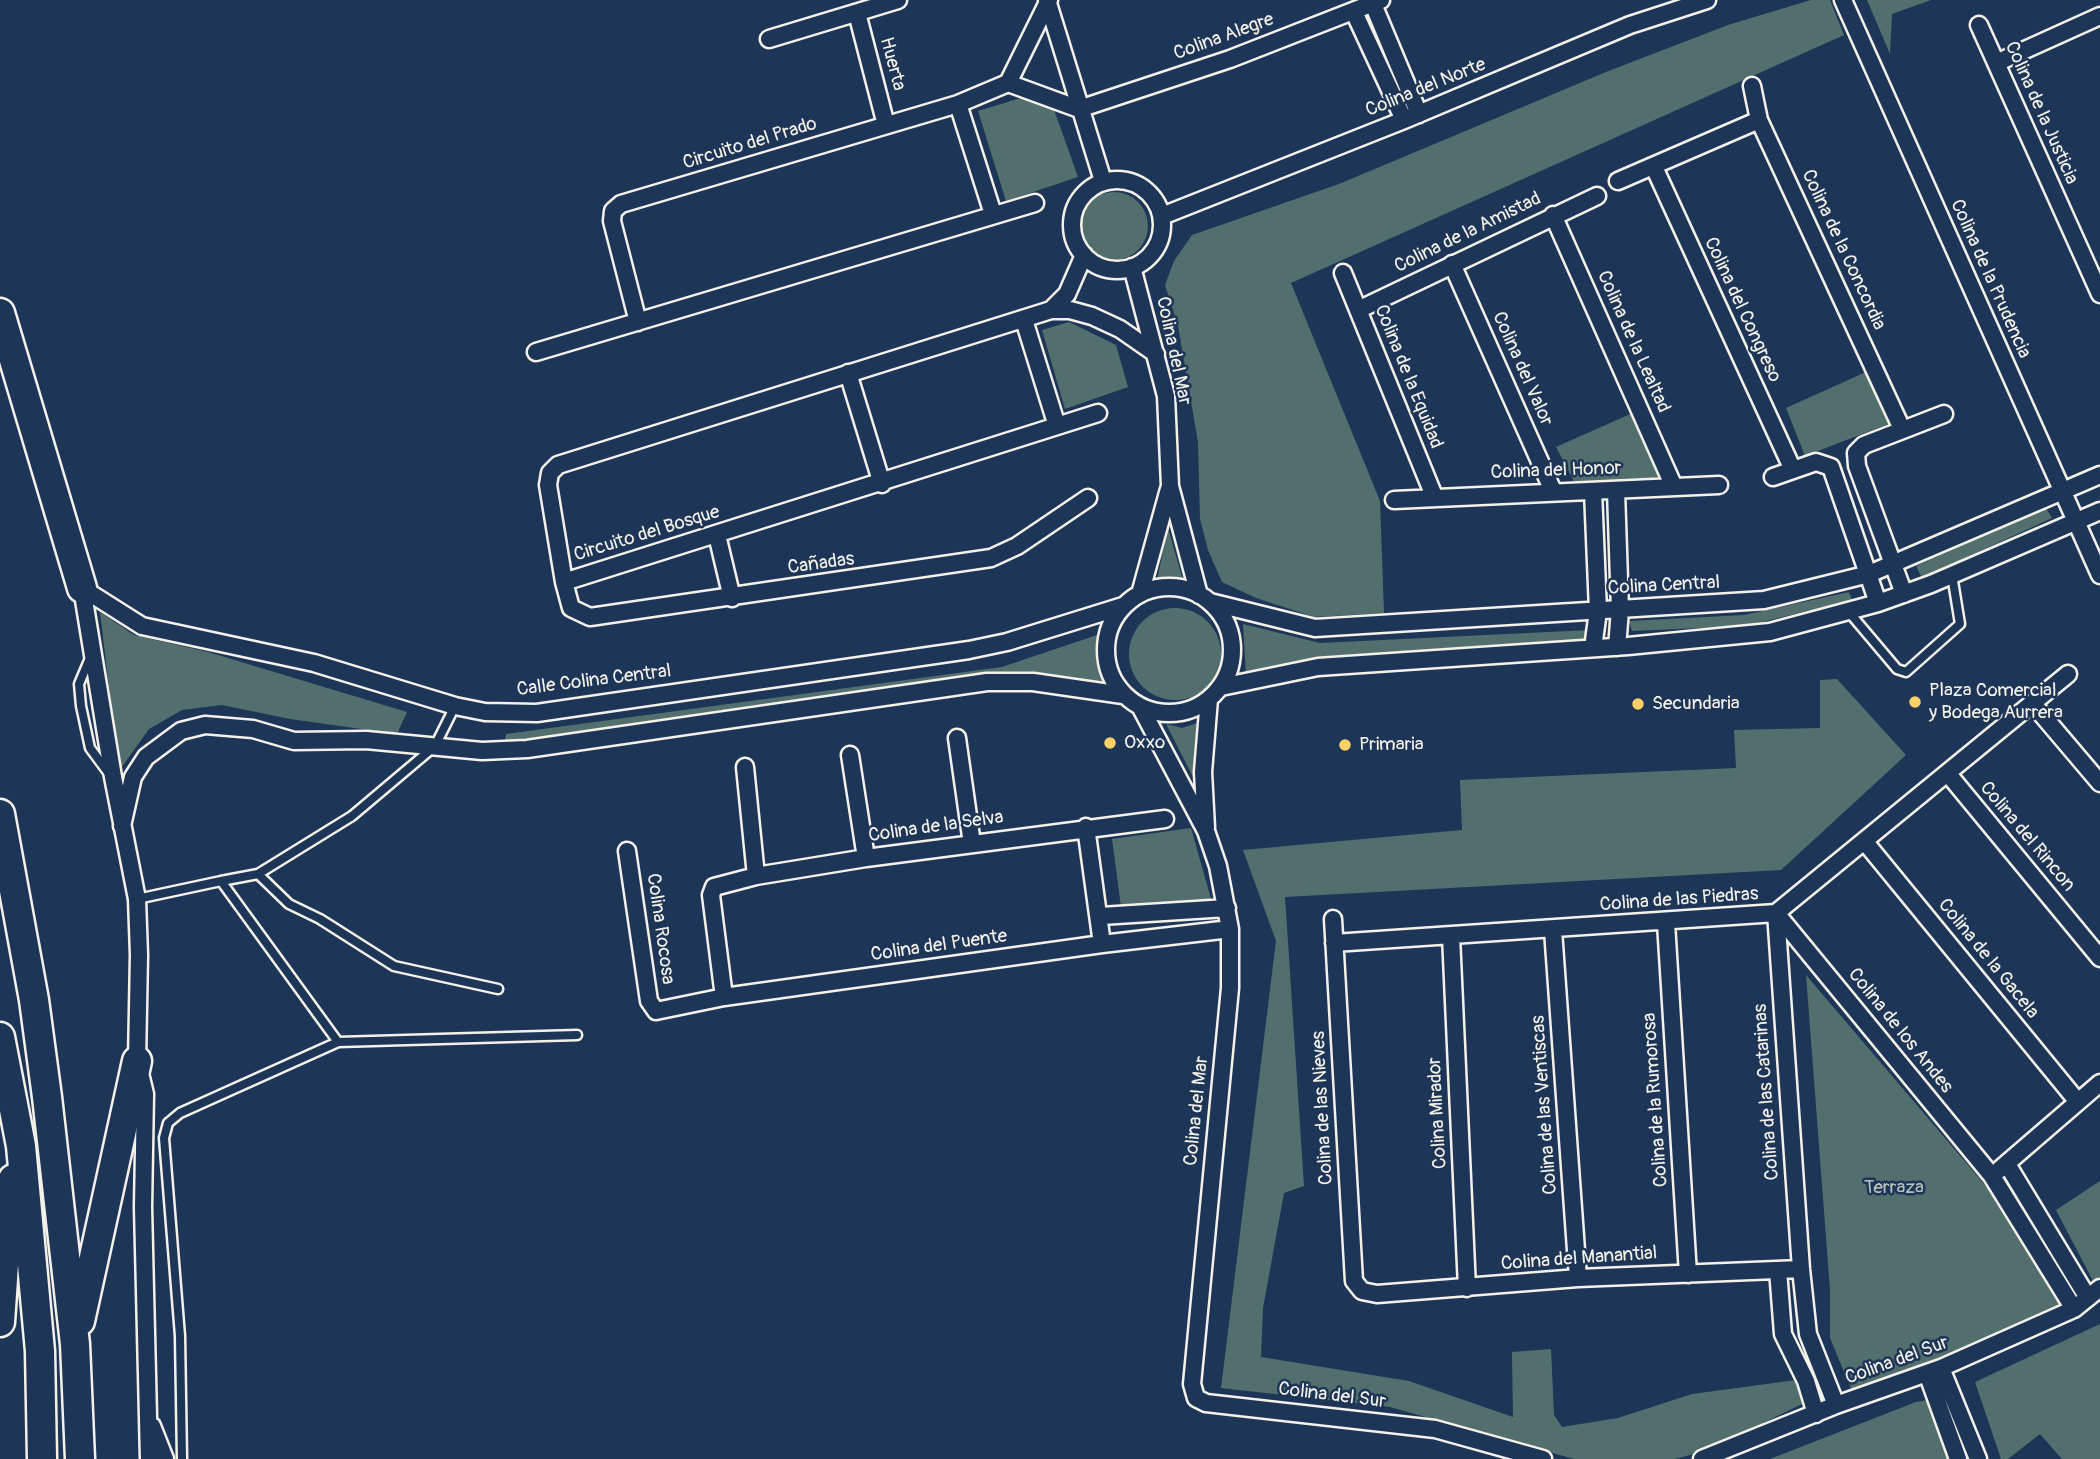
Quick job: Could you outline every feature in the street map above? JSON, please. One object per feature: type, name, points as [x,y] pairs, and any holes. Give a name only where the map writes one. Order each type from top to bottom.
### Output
[{"type":"highway","points":[[0,313],[82,588]]},
{"type":"highway","points":[[0,814],[36,1012],[75,1345],[80,1459]]},
{"type":"highway","points":[[0,1037],[21,1146],[40,1351],[42,1459]]},
{"type":"highway","points":[[75,1345],[136,1061]]},
{"type":"highway","points":[[0,1322],[8,1206],[21,1146]]},
{"type":"street","points":[[769,39],[898,0]]},
{"type":"street","points":[[1048,0],[1009,83],[1079,109]]},
{"type":"street","points":[[1048,0],[1103,181]]},
{"type":"street","name":"Colina del Norte","points":[[1162,216],[1411,117],[1630,25],[1707,0]]},
{"type":"street","name":"Colina de la Prudencia","points":[[1843,0],[2100,575]]},
{"type":"street","points":[[1377,2],[1411,117]]},
{"type":"street","name":"Colina Alegre","points":[[1079,109],[1230,59],[1377,2]]},
{"type":"street","points":[[1354,12],[1411,117]]},
{"type":"street","name":"Huerta","points":[[857,13],[886,125]]},
{"type":"street","points":[[1996,63],[2099,19]]},
{"type":"street","name":"Colina de la Justicia","points":[[1979,25],[2100,294]]},
{"type":"street","name":"Circuito del Prado","points":[[638,321],[612,221],[614,211],[621,204],[958,104],[1009,83]]},
{"type":"street","name":"Colina de la Concordia","points":[[1752,86],[1759,120],[1902,429]]},
{"type":"street","points":[[958,104],[993,214]]},
{"type":"street","points":[[1618,181],[1759,120]]},
{"type":"street","name":"Colina del Congreso","points":[[1654,167],[1793,470]]},
{"type":"street","points":[[1116,179],[1140,186],[1158,204],[1162,216],[1159,242],[1153,253],[1132,267],[1106,268],[1084,255],[1072,232],[1075,207],[1082,196],[1103,181],[1116,179]]},
{"type":"street","name":"Colina de la Amistad","points":[[1358,310],[1597,195]]},
{"type":"street","points":[[536,352],[1035,203]]},
{"type":"street","name":"Colina de la Lealtad","points":[[1553,215],[1674,487]]},
{"type":"street","points":[[1051,310],[1067,294],[1084,255]]},
{"type":"street","name":"Colina del Valor","points":[[1452,264],[1553,491]]},
{"type":"street","name":"Colina del Mar","points":[[1132,267],[1166,396],[1170,486],[1205,598]]},
{"type":"street","name":"Colina de la Equidad","points":[[1343,274],[1434,496]]},
{"type":"street","name":"Circuito del Bosque","points":[[1098,412],[882,484],[564,582],[548,485],[550,473],[558,464],[1051,310],[1070,310],[1093,316],[1120,329],[1156,354]]},
{"type":"street","points":[[1024,320],[1058,426]]},
{"type":"street","points":[[848,373],[882,484]]},
{"type":"street","points":[[1904,594],[1857,466],[1856,453],[1864,445],[1944,414]]},
{"type":"street","points":[[1773,477],[1816,462],[1827,463],[1833,472],[1878,603]]},
{"type":"street","name":"Colina Central","points":[[1205,598],[1315,628],[1763,600],[1869,574],[2100,475]]},
{"type":"street","name":"Colina del Honor","points":[[1394,500],[1434,496],[1719,485]]},
{"type":"street","name":"Colina del Mar","points":[[1140,594],[1170,486]]},
{"type":"street","points":[[1593,491],[1598,611],[1593,648]]},
{"type":"street","points":[[1616,491],[1619,610],[1617,647]]},
{"type":"street","name":"Cañadas","points":[[564,582],[571,607],[590,617],[991,558],[1017,547],[1088,498]]},
{"type":"street","points":[[1221,687],[1318,667],[1617,647],[1770,632],[1904,594],[2100,511]]},
{"type":"street","points":[[716,535],[732,598]]},
{"type":"street","points":[[82,588],[136,899],[139,955],[136,1061],[145,1094],[143,1207],[149,1459]]},
{"type":"street","name":"Calle Colina Central","points":[[82,588],[142,626],[314,663],[455,706],[485,712],[537,713],[956,652],[1007,642],[1123,606]]},
{"type":"street","points":[[1159,588],[1180,588],[1205,598],[1223,616],[1230,633],[1233,652],[1230,670],[1221,687],[1209,699],[1188,711],[1164,714],[1141,708],[1124,695],[1112,679],[1106,660],[1106,641],[1112,622],[1123,606],[1140,594],[1159,588]]},
{"type":"street","name":"Colina de las Piedras","points":[[1334,943],[1667,923],[1776,913],[1948,775],[2068,674]]},
{"type":"street","points":[[122,826],[133,777],[139,767],[160,745],[181,731],[205,725],[225,726],[304,741],[366,740],[482,751],[527,749],[987,682],[1033,682],[1124,695]]},
{"type":"street","name":"Colina del Mar","points":[[1206,831],[1203,772],[1209,699]]},
{"type":"street","points":[[2033,704],[2100,783]]},
{"type":"street","name":"Colina del Mar","points":[[1141,708],[1206,831],[1218,866],[1230,929],[1230,988],[1192,1384],[1196,1398]]},
{"type":"street","points":[[957,738],[972,844]]},
{"type":"street","points":[[850,755],[866,858]]},
{"type":"street","points":[[745,767],[756,876]]},
{"type":"street","name":"Colina del Rincon","points":[[1948,775],[2100,958]]},
{"type":"street","name":"Colina de la Selva","points":[[724,997],[711,895],[714,887],[756,876],[866,858],[1086,827],[1165,819]]},
{"type":"street","points":[[1086,827],[1101,916],[1102,944]]},
{"type":"street","name":"Colina de la Gacela","points":[[1865,842],[2078,1102]]},
{"type":"street","name":"Colina Rocosa","points":[[627,850],[649,1001],[656,1011]]},
{"type":"street","points":[[1101,916],[1227,908]]},
{"type":"street","name":"Colina de los Andes","points":[[1776,913],[1992,1176],[2074,1309]]},
{"type":"street","name":"Colina de las Catarinas","points":[[1776,913],[1808,1334],[1836,1405]]},
{"type":"street","name":"Colina de las Nieves","points":[[1333,919],[1354,1281],[1362,1291]]},
{"type":"street","name":"Colina de la Rumorosa","points":[[1667,923],[1688,1274]]},
{"type":"street","name":"Colina del Puente","points":[[656,1011],[724,997],[1102,944],[1230,929]]},
{"type":"street","name":"Colina de las Ventiscas","points":[[1553,930],[1578,1278]]},
{"type":"street","name":"Colina Mirador","points":[[1451,936],[1467,1288]]},
{"type":"street","points":[[1992,1176],[2100,1083]]},
{"type":"street","points":[[2007,1164],[2094,1293]]},
{"type":"street","name":"Colina del Manantial","points":[[1362,1291],[1377,1294],[1578,1278],[1801,1269]]},
{"type":"street","points":[[1778,1270],[1783,1334],[1806,1381],[1816,1414]]},
{"type":"street","name":"Colina del Sur","points":[[1702,1459],[1836,1405],[1934,1371],[2074,1309],[2094,1293]]},
{"type":"street","points":[[1934,1371],[1958,1459]]},
{"type":"street","points":[[1934,1371],[1978,1459]]},
{"type":"street","name":"Colina del Sur","points":[[1196,1398],[1206,1403],[1435,1429],[1543,1459]]},
{"type":"street","points":[[148,1417],[165,1459]]},
{"type":"lane","points":[[1848,611],[1897,670],[1906,672],[1960,624],[1952,575]]},
{"type":"lane","points":[[136,899],[258,874],[352,816],[435,746],[455,706]]},
{"type":"lane","points":[[258,874],[289,904],[320,919],[394,966],[498,989]]},
{"type":"lane","points":[[221,881],[338,1042]]},
{"type":"lane","points":[[182,1459],[180,1336],[164,1138],[168,1123],[180,1113],[338,1042],[577,1035]]},
{"type":"green space","points":[[1811,0],[1830,0],[1844,35],[1291,283],[1380,501],[1384,613],[1314,617],[1256,598],[1222,582],[1208,550],[1200,519],[1198,442],[1178,326],[1165,285],[1174,261],[1192,235],[1339,184],[1606,72],[1728,25]]},
{"type":"green space","points":[[1867,0],[1931,0],[1892,14],[1890,54]]},
{"type":"green space","points":[[1047,90],[1078,177],[1006,201],[978,111]]},
{"type":"green space","points":[[1114,192],[1127,195],[1138,202],[1145,213],[1148,226],[1145,239],[1138,250],[1127,257],[1114,260],[1101,257],[1090,250],[1083,239],[1080,226],[1083,213],[1090,202],[1101,195]]},
{"type":"green space","points":[[1069,322],[1116,345],[1128,387],[1065,409],[1042,330]]},
{"type":"green space","points":[[1866,372],[1888,424],[1805,456],[1786,408]]},
{"type":"green space","points":[[1637,411],[1665,479],[1575,483],[1556,447]]},
{"type":"green space","points":[[2046,508],[2052,518],[1922,578],[1916,566]]},
{"type":"green space","points":[[1168,528],[1183,580],[1157,580]]},
{"type":"green space","points":[[1849,592],[1852,600],[1746,626],[1632,631],[1629,621],[1744,615]]},
{"type":"green space","points":[[1175,608],[1193,612],[1207,622],[1217,636],[1221,654],[1217,672],[1207,686],[1193,696],[1175,700],[1157,696],[1143,686],[1133,672],[1129,654],[1133,636],[1143,622],[1157,612]]},
{"type":"green space","points":[[100,612],[134,635],[208,652],[407,712],[397,734],[290,719],[222,705],[182,710],[149,729],[119,771]]},
{"type":"green space","points":[[1243,624],[1320,643],[1590,630],[1591,642],[1322,657],[1246,675]]},
{"type":"green space","points":[[1103,633],[1098,664],[1108,685],[1007,675],[504,746],[506,734],[1002,667]]},
{"type":"green space","points":[[1837,679],[1906,755],[1781,870],[1285,897],[1304,1186],[1284,1193],[1263,1308],[1261,1357],[1409,1381],[1513,1417],[1512,1352],[1551,1349],[1554,1415],[1562,1427],[1618,1418],[1692,1394],[1796,1380],[1802,1404],[1708,1450],[1675,1459],[1574,1459],[1390,1407],[1221,1388],[1276,941],[1243,850],[1462,830],[1460,780],[1736,768],[1734,730],[1820,728],[1820,680]]},
{"type":"green space","points":[[1203,721],[1197,785],[1166,724],[1182,728]]},
{"type":"green space","points":[[1191,828],[1213,906],[1122,914],[1112,839]]},
{"type":"green space","name":"Terraza","points":[[1806,975],[2014,1219],[2063,1312],[1938,1364],[1853,1393],[1830,1338],[1830,1290]]},
{"type":"green space","points":[[2100,1181],[2100,1281],[2093,1281],[2056,1210]]},
{"type":"green space","points":[[2100,1324],[2100,1459],[2062,1459],[2040,1434],[2008,1459],[2001,1459],[1975,1382]]},
{"type":"green space","points":[[1934,1399],[1953,1459],[1770,1459],[1916,1402]]},
{"type":"place","name":"Plaza Comercial y Bodega Aurrera","points":[[1915,702]]},
{"type":"place","name":"Secundaria","points":[[1638,704]]},
{"type":"place","name":"Oxxo","points":[[1110,743]]},
{"type":"place","name":"Primaria","points":[[1345,745]]}]
